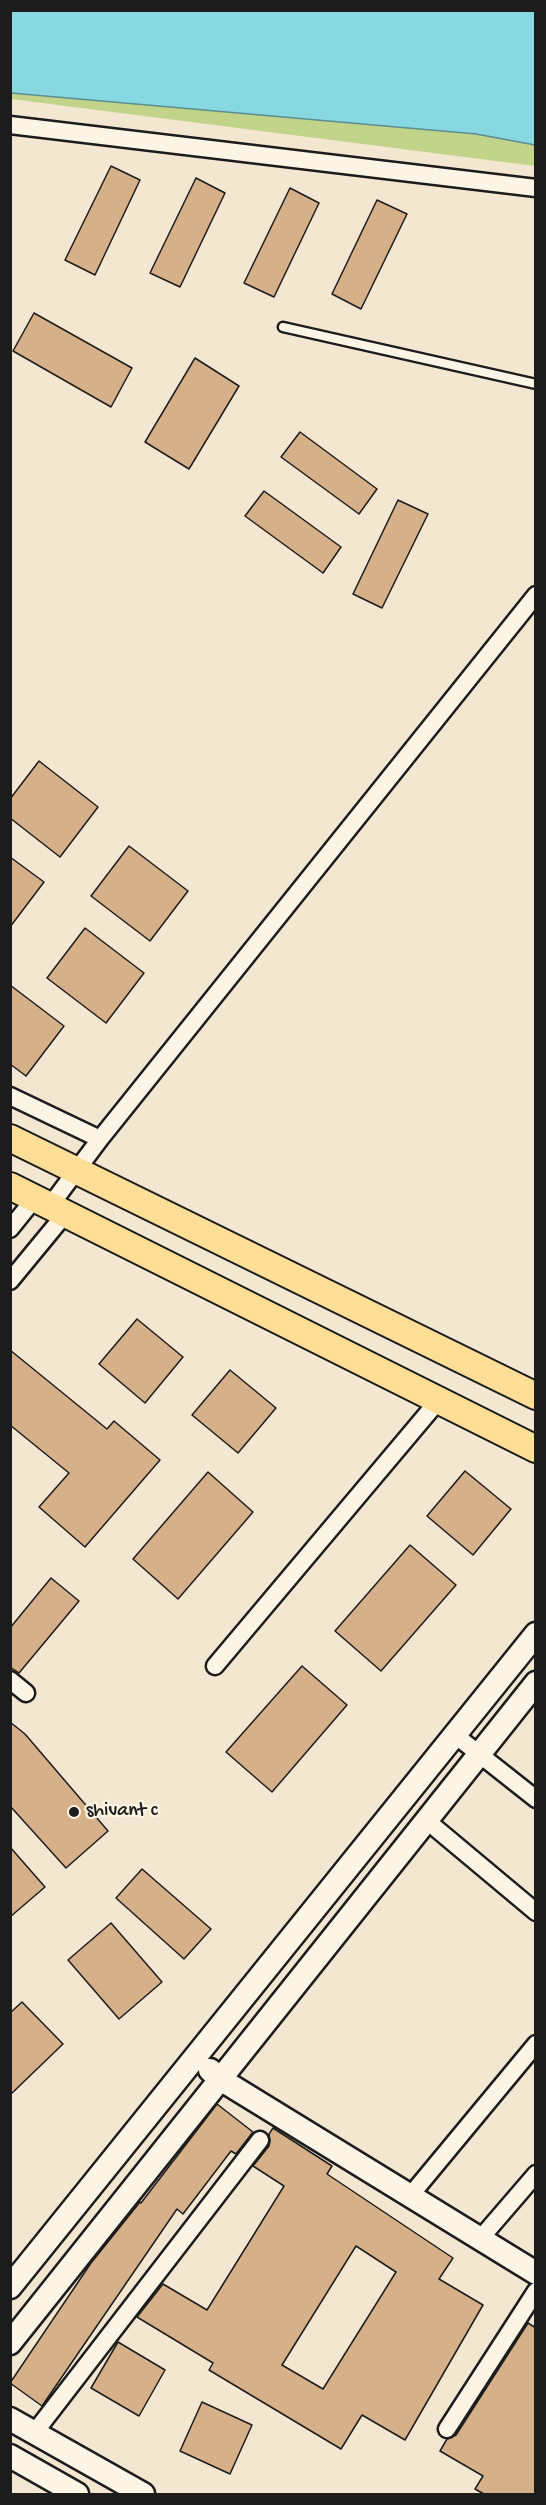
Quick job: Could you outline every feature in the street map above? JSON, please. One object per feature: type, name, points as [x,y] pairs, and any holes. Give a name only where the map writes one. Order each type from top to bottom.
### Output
[{"type":"main road","points":[[10,1138],[536,1396]]},
{"type":"main road","points":[[10,1186],[536,1449]]},
{"type":"street","points":[[10,125],[536,188]]},
{"type":"street","points":[[10,1281],[50,1206],[76,1170],[536,595]]},
{"type":"street","points":[[10,1096],[100,1139]]},
{"type":"street","points":[[10,1229],[50,1206]]},
{"type":"street","points":[[215,1666],[438,1401]]},
{"type":"street","points":[[10,2287],[536,1634]]},
{"type":"street","points":[[10,1680],[26,1693]]},
{"type":"street","points":[[10,2343],[536,1683]]},
{"type":"street","points":[[455,1735],[536,1799]]},
{"type":"street","points":[[426,1820],[536,1912]]},
{"type":"street","points":[[410,2196],[536,2044]]},
{"type":"street","points":[[196,2056],[220,2079],[536,2273]]},
{"type":"street","points":[[35,2432],[260,2140]]},
{"type":"street","points":[[480,2239],[536,2174]]},
{"type":"street","points":[[447,2429],[536,2291]]},
{"type":"street","points":[[10,2419],[143,2494]]},
{"type":"street","points":[[10,2456],[77,2494]]},
{"type":"lane","points":[[283,327],[536,384]]},
{"type":"green space","points":[[11,37],[535,94],[535,166],[11,99]]},
{"type":"water","points":[[10,11],[535,11],[535,145],[476,134],[11,93]]},
{"type":"building","points":[[111,166],[140,180],[95,275],[65,260]]},
{"type":"building","points":[[196,178],[225,193],[180,287],[150,273]]},
{"type":"building","points":[[290,188],[319,203],[274,297],[244,283]]},
{"type":"building","points":[[377,200],[407,214],[361,309],[332,294]]},
{"type":"building","points":[[34,313],[132,368],[111,407],[13,351]]},
{"type":"building","points":[[195,358],[239,386],[189,469],[145,442]]},
{"type":"building","points":[[300,432],[377,489],[359,514],[281,457]]},
{"type":"building","points":[[264,491],[341,547],[323,573],[245,516]]},
{"type":"building","points":[[398,500],[428,514],[382,608],[353,594]]},
{"type":"building","points":[[39,761],[98,807],[60,857],[10,818],[10,799]]},
{"type":"building","points":[[129,846],[188,891],[150,941],[91,896]]},
{"type":"building","points":[[10,857],[44,882],[10,927]]},
{"type":"building","points":[[85,928],[144,973],[106,1023],[47,978]]},
{"type":"building","points":[[10,985],[64,1026],[26,1076],[10,1064]]},
{"type":"building","points":[[137,1319],[183,1357],[145,1403],[99,1364]]},
{"type":"building","points":[[10,1350],[107,1429],[114,1421],[160,1460],[85,1547],[39,1507],[69,1473],[10,1425]]},
{"type":"building","points":[[230,1370],[276,1408],[238,1453],[192,1415]]},
{"type":"building","points":[[465,1471],[511,1509],[473,1555],[427,1516]]},
{"type":"building","points":[[208,1472],[253,1512],[178,1599],[133,1559]]},
{"type":"building","points":[[410,1545],[456,1585],[381,1671],[335,1631]]},
{"type":"building","points":[[51,1578],[79,1601],[19,1673],[10,1667],[10,1628]]},
{"type":"building","points":[[302,1666],[347,1705],[272,1792],[226,1752]]},
{"type":"building","points":[[10,1722],[25,1734],[108,1831],[66,1868],[10,1806]]},
{"type":"building","points":[[10,1847],[45,1887],[10,1917]]},
{"type":"building","points":[[142,1869],[211,1929],[184,1959],[116,1898]]},
{"type":"building","points":[[111,1923],[162,1982],[119,2019],[68,1960]]},
{"type":"building","points":[[22,2002],[63,2044],[10,2095],[10,2013]]},
{"type":"building","points":[[217,2104],[253,2132],[236,2154],[231,2151],[183,2214],[177,2209],[42,2406],[10,2383],[91,2263],[141,2203]]},
{"type":"building","points":[[273,2128],[332,2166],[327,2174],[453,2258],[439,2279],[483,2305],[405,2440],[362,2415],[341,2449],[209,2370],[213,2363],[137,2317],[163,2284],[207,2310],[284,2186],[253,2166],[269,2146],[269,2134]],"holes":[[[356,2246],[396,2272],[323,2389],[282,2365]]]},
{"type":"building","points":[[528,2323],[536,2328],[536,2494],[484,2494],[475,2489],[483,2476],[440,2451],[447,2439],[456,2435]]},
{"type":"building","points":[[118,2342],[165,2370],[139,2416],[91,2388]]},
{"type":"building","points":[[202,2402],[252,2425],[230,2474],[180,2451]]},
{"type":"place","name":"shivant c","points":[[74,1812]]}]
